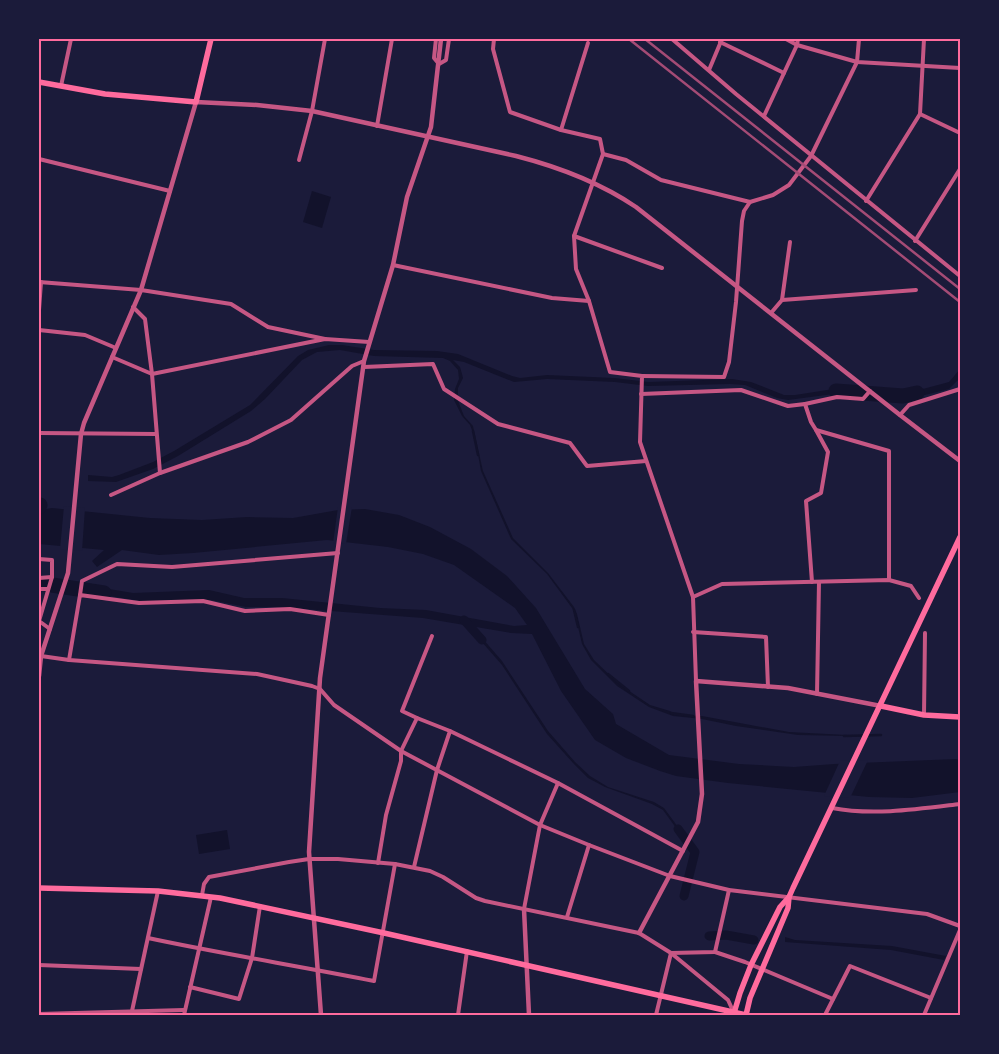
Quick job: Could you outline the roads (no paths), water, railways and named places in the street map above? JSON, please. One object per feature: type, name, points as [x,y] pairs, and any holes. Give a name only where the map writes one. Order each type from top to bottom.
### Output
[{"type":"main road","points":[[39,82],[121,96],[196,102],[211,39]]},
{"type":"main road","points":[[734,1014],[740,992],[751,965],[780,907],[789,896],[832,808],[960,537]]},
{"type":"main road","points":[[880,706],[924,715],[960,717]]},
{"type":"main road","points":[[39,888],[158,891],[202,895],[467,951],[734,1014],[746,1015],[747,1007],[788,908],[789,896]]},
{"type":"street","points":[[61,86],[71,39]]},
{"type":"street","points":[[299,160],[312,111],[325,39]]},
{"type":"street","points":[[377,126],[392,39]]},
{"type":"street","points":[[436,39],[434,58],[439,64]]},
{"type":"street","points":[[321,1015],[309,842],[320,689],[329,613],[364,364],[393,265],[407,197],[429,137],[441,39]]},
{"type":"street","points":[[439,64],[446,60],[449,39]]},
{"type":"street","points":[[494,39],[493,49],[510,112],[561,130],[600,139],[603,154],[574,236],[576,269],[589,302],[610,372],[642,376],[724,377],[730,362],[737,298],[736,286],[739,275],[742,220],[744,211],[750,202]]},
{"type":"street","points":[[672,39],[811,156],[960,276]]},
{"type":"street","points":[[786,39],[857,62],[960,68]]},
{"type":"street","points":[[764,116],[798,39]]},
{"type":"street","points":[[603,154],[626,160],[661,180],[750,202],[773,196],[782,191],[796,177],[811,156],[857,62],[859,39]]},
{"type":"street","points":[[866,201],[920,114],[924,39]]},
{"type":"street","points":[[709,70],[721,40],[784,73]]},
{"type":"street","points":[[561,130],[588,43]]},
{"type":"street","points":[[39,676],[40,655],[63,590],[70,557],[81,434],[140,290],[196,102],[258,104],[312,111],[532,160],[592,182],[636,207],[960,461]]},
{"type":"street","points":[[920,114],[960,133]]},
{"type":"street","points":[[39,159],[170,191]]},
{"type":"street","points":[[915,241],[960,169]]},
{"type":"street","points":[[574,236],[662,268]]},
{"type":"street","points":[[771,313],[782,300],[790,242]]},
{"type":"street","points":[[393,265],[552,298],[589,302]]},
{"type":"street","points":[[39,310],[40,282],[140,290],[231,304],[268,326],[325,339],[369,342]]},
{"type":"street","points":[[782,300],[916,290]]},
{"type":"street","points":[[133,307],[145,319],[152,374],[160,473]]},
{"type":"street","points":[[39,330],[85,335],[116,348]]},
{"type":"street","points":[[112,357],[152,374],[325,339]]},
{"type":"street","points":[[111,495],[160,473],[248,442],[291,420],[352,366],[364,364],[433,364],[444,389],[498,424],[570,443],[587,466],[646,461]]},
{"type":"street","points":[[639,933],[698,822],[702,791],[693,632],[693,596],[640,442],[642,376]]},
{"type":"street","points":[[900,415],[909,405],[960,389]]},
{"type":"street","points":[[641,394],[741,390],[788,406],[837,397],[863,399],[870,391]]},
{"type":"street","points":[[805,404],[811,422],[828,452],[820,492],[806,501],[812,582]]},
{"type":"street","points":[[816,430],[889,451],[889,580]]},
{"type":"street","points":[[39,433],[156,434]]},
{"type":"street","points":[[69,660],[82,581],[117,564],[172,567],[338,551]]},
{"type":"street","points":[[39,559],[52,560],[52,577],[39,621],[50,629]]},
{"type":"street","points":[[39,578],[52,577]]},
{"type":"street","points":[[693,596],[722,584],[889,580],[911,586],[919,598]]},
{"type":"street","points":[[817,694],[819,582]]},
{"type":"street","points":[[39,589],[48,589]]},
{"type":"street","points":[[80,595],[139,604],[203,602],[245,611],[290,609],[329,613]]},
{"type":"street","points":[[693,632],[766,637],[768,687]]},
{"type":"street","points":[[924,715],[925,633]]},
{"type":"street","points":[[432,636],[402,711],[450,731],[558,783],[683,851]]},
{"type":"street","points":[[40,655],[69,660],[257,674],[320,689],[334,705],[401,751],[540,825],[670,876],[729,890],[927,914],[960,926]]},
{"type":"street","points":[[696,681],[768,687],[880,706]]},
{"type":"street","points":[[378,863],[386,814],[401,761],[401,751],[417,718]]},
{"type":"street","points":[[414,867],[437,770],[450,731]]},
{"type":"street","points":[[529,1015],[524,909],[540,825],[558,783]]},
{"type":"street","points":[[832,808],[845,810],[912,809],[960,804]]},
{"type":"street","points":[[568,917],[589,845]]},
{"type":"street","points":[[202,895],[204,884],[209,877],[309,859],[338,859],[414,867],[443,876],[476,898],[639,933],[671,954],[728,1000],[734,1014]]},
{"type":"street","points":[[148,938],[374,981],[395,864]]},
{"type":"street","points":[[715,952],[729,890]]},
{"type":"street","points":[[132,1011],[158,891]]},
{"type":"street","points":[[39,1014],[124,1013],[132,1011],[184,1013],[210,897]]},
{"type":"street","points":[[190,987],[239,999],[252,958],[260,906]]},
{"type":"street","points":[[924,1015],[960,930]]},
{"type":"street","points":[[458,1015],[467,951]]},
{"type":"street","points":[[671,954],[715,952],[762,969],[833,999]]},
{"type":"street","points":[[656,1015],[671,954]]},
{"type":"street","points":[[39,964],[141,969]]},
{"type":"street","points":[[825,1015],[850,966],[931,998]]},
{"type":"waterway","points":[[836,391],[903,396],[917,393]]},
{"type":"waterway","points":[[473,431],[478,455]]},
{"type":"waterway","points":[[39,583],[104,593]]},
{"type":"waterway","points":[[574,610],[578,627]]},
{"type":"waterway","points":[[464,620],[482,640]]},
{"type":"waterway","points":[[608,674],[629,691]]},
{"type":"waterway","points":[[671,713],[693,716]]},
{"type":"waterway","points":[[844,736],[881,735]]},
{"type":"waterway","points":[[678,829],[695,852],[684,896]]},
{"type":"waterway","points":[[709,936],[726,935],[754,940]]},
{"type":"railway","points":[[629,39],[960,302]]},
{"type":"railway","points":[[645,39],[960,289]]}]
